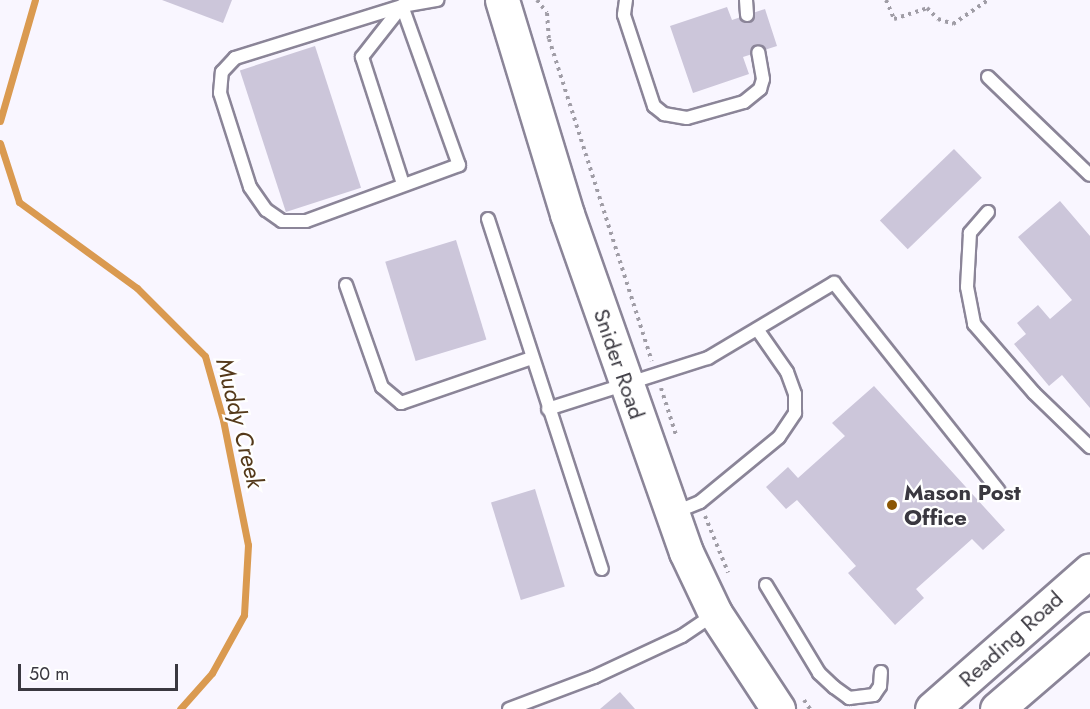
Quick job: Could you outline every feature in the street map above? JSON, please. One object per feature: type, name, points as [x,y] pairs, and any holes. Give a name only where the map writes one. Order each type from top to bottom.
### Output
[{"type":"street","name":"Snider Road","points":[[502,0],[567,214],[699,585],[778,709]]},
{"type":"street","name":"Reading Road","points":[[932,709],[1090,570]]},
{"type":"street","name":"Reading Road","points":[[997,709],[1088,636]]},
{"type":"lane","points":[[402,6],[459,165],[306,220],[282,221],[266,210],[250,187],[220,93],[222,72],[235,58],[402,6],[438,0]]},
{"type":"lane","points":[[627,0],[624,15],[654,106],[664,114],[687,118],[744,102],[760,89],[758,52]]},
{"type":"lane","points":[[746,0],[747,15]]},
{"type":"lane","points":[[402,6],[362,57],[403,184]]},
{"type":"lane","points":[[988,77],[1090,175]]},
{"type":"lane","points":[[988,212],[970,233],[968,287],[974,324],[1034,393],[1090,447]]},
{"type":"lane","points":[[488,219],[602,569]]},
{"type":"lane","points":[[548,409],[708,358],[834,283],[999,491]]},
{"type":"lane","points":[[346,285],[382,387],[401,403],[532,358]]},
{"type":"lane","points":[[672,514],[700,502],[779,437],[795,413],[795,394],[787,372],[757,329]]},
{"type":"lane","points":[[766,585],[819,673],[834,687],[849,698],[874,695],[880,686],[881,672]]},
{"type":"lane","points":[[509,709],[594,677],[681,636],[715,613]]},
{"type":"path","points":[[886,0],[894,19],[927,8],[938,19],[953,24],[988,0]]},
{"type":"building","points":[[162,0],[232,0],[223,23]]},
{"type":"building","points":[[727,7],[732,20],[765,9],[777,46],[743,57],[749,74],[693,93],[670,26]]},
{"type":"building","points":[[315,46],[361,188],[286,212],[240,70]]},
{"type":"building","points":[[954,149],[982,178],[908,249],[880,221]]},
{"type":"building","points":[[1060,201],[1090,236],[1090,408],[1062,375],[1049,386],[1014,344],[1026,334],[1017,323],[1038,305],[1050,319],[1072,300],[1018,237]]},
{"type":"building","points":[[456,240],[486,339],[416,361],[385,262]]},
{"type":"building","name":"Mason Post Office","points":[[874,386],[1005,530],[983,550],[972,539],[916,589],[924,598],[895,625],[848,573],[856,566],[797,500],[786,509],[766,487],[788,467],[798,478],[845,436],[832,423]]},
{"type":"building","points":[[535,489],[565,587],[521,600],[491,502]]},
{"type":"building","points":[[620,692],[635,709],[600,709]]},
{"type":"waterway","name":"Muddy Creek","points":[[0,121],[35,0]]},
{"type":"waterway","name":"Muddy Creek","points":[[0,143],[19,202],[137,288],[205,356],[223,420],[248,545],[244,615],[212,673],[180,709]]},
{"type":"place","name":"Mason Post Office","points":[[892,505]]}]
